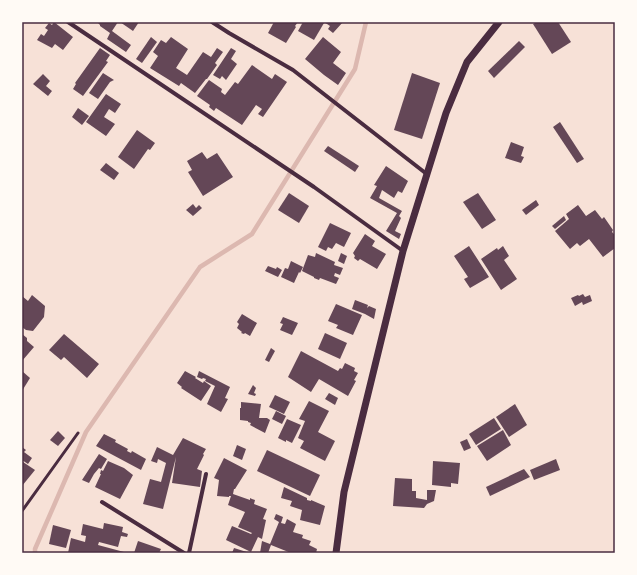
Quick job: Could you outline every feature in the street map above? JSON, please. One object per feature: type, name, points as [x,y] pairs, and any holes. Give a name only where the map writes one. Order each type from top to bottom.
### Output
[{"type":"street","points":[[68,22],[308,183],[403,251]]},
{"type":"street","points":[[212,22],[293,70],[428,175]]},
{"type":"street","points":[[336,553],[344,492],[403,251],[446,114],[467,62],[499,22]]},
{"type":"street","points":[[190,553],[206,474]]},
{"type":"street","points":[[102,502],[184,553]]},
{"type":"lane","points":[[22,511],[78,433]]},
{"type":"building","points":[[54,22],[73,37],[63,50],[55,44],[52,48],[37,40],[41,34],[44,36],[48,30],[45,28],[49,23],[52,25]]},
{"type":"building","points":[[118,22],[112,31],[131,45],[126,52],[107,39],[110,33],[100,26],[98,23]]},
{"type":"building","points":[[120,22],[139,22],[133,31]]},
{"type":"building","points":[[274,22],[298,22],[286,43],[268,33]]},
{"type":"building","points":[[303,22],[324,23],[314,40],[298,31]]},
{"type":"building","points":[[324,22],[343,22],[333,33],[328,29],[330,26]]},
{"type":"building","points":[[537,22],[558,22],[571,42],[552,54],[533,24]]},
{"type":"building","points":[[151,37],[157,42],[142,63],[136,59]]},
{"type":"building","points":[[171,37],[188,49],[176,68],[187,75],[203,52],[211,57],[217,48],[223,52],[215,63],[217,65],[195,93],[181,83],[179,86],[150,68],[158,56],[153,52],[161,40],[166,43]]},
{"type":"building","points":[[323,37],[341,52],[333,63],[346,73],[338,85],[305,59]]},
{"type":"building","points":[[519,41],[525,47],[494,78],[488,71]]},
{"type":"building","points":[[100,48],[110,55],[106,61],[108,62],[83,96],[73,89],[76,84],[75,83]]},
{"type":"building","points":[[231,48],[236,51],[231,59],[237,64],[226,80],[222,76],[220,79],[213,75]]},
{"type":"building","points":[[252,65],[272,79],[275,74],[287,82],[263,117],[258,114],[262,109],[256,105],[242,125],[216,108],[214,111],[209,107],[210,105],[197,96],[209,80],[222,89],[221,92],[225,95],[235,82],[238,84]]},
{"type":"building","points":[[103,73],[114,80],[110,82],[98,99],[89,93]]},
{"type":"building","points":[[412,73],[440,83],[422,139],[394,130]]},
{"type":"building","points":[[43,74],[50,81],[46,86],[52,91],[48,96],[33,84]]},
{"type":"building","points":[[106,94],[121,104],[115,113],[109,109],[104,117],[115,124],[106,136],[86,122]]},
{"type":"building","points":[[78,108],[89,116],[82,125],[72,117]]},
{"type":"building","points":[[560,122],[584,159],[577,163],[553,127]]},
{"type":"building","points":[[137,130],[155,143],[150,150],[148,149],[134,169],[118,157]]},
{"type":"building","points":[[511,142],[524,147],[521,156],[524,157],[521,163],[505,158]]},
{"type":"building","points":[[328,146],[359,166],[355,172],[324,151]]},
{"type":"building","points":[[202,152],[207,159],[217,153],[233,177],[203,196],[188,172],[192,170],[187,161]]},
{"type":"building","points":[[106,163],[119,173],[114,180],[100,170]]},
{"type":"building","points":[[386,166],[408,181],[402,193],[398,191],[394,198],[382,190],[379,198],[402,211],[399,216],[401,218],[395,231],[401,234],[399,239],[386,231],[397,213],[370,198],[377,186],[374,185]]},
{"type":"building","points":[[289,193],[309,206],[299,223],[278,210]]},
{"type":"building","points":[[478,193],[496,220],[482,229],[463,202]]},
{"type":"building","points":[[536,200],[539,205],[526,215],[522,210]]},
{"type":"building","points":[[193,204],[196,208],[199,205],[202,208],[193,216],[186,210]]},
{"type":"building","points":[[578,205],[586,216],[595,210],[602,219],[604,217],[613,230],[612,232],[615,235],[615,248],[603,257],[589,239],[580,246],[577,243],[570,249],[555,231],[569,219],[566,214]]},
{"type":"building","points":[[564,216],[566,220],[555,229],[552,226]]},
{"type":"building","points":[[330,223],[351,233],[344,247],[336,243],[332,249],[328,247],[326,251],[318,247]]},
{"type":"building","points":[[365,234],[375,241],[372,246],[386,254],[377,269],[360,259],[358,261],[354,258],[355,256],[353,253]]},
{"type":"building","points":[[469,246],[489,277],[470,288],[464,279],[468,277],[454,256]]},
{"type":"building","points":[[503,246],[509,256],[504,260],[517,279],[501,290],[481,259],[497,248],[498,250]]},
{"type":"building","points":[[316,253],[335,262],[334,265],[343,268],[340,275],[335,273],[334,276],[339,278],[336,284],[320,278],[319,280],[302,271],[308,255],[315,257]]},
{"type":"building","points":[[341,253],[347,256],[344,264],[338,261]]},
{"type":"building","points":[[291,261],[303,267],[294,283],[281,277],[285,268],[288,269]]},
{"type":"building","points":[[268,266],[276,269],[277,267],[282,270],[278,277],[265,271]]},
{"type":"building","points":[[583,294],[585,297],[590,295],[592,301],[583,305],[582,302],[575,306],[571,298]]},
{"type":"building","points":[[32,295],[45,306],[44,317],[33,331],[26,330],[22,327],[22,296],[28,301]]},
{"type":"building","points":[[355,300],[368,305],[367,308],[369,306],[376,309],[374,319],[352,309]]},
{"type":"building","points":[[336,304],[362,315],[353,335],[336,328],[338,325],[328,321]]},
{"type":"building","points":[[242,314],[257,323],[250,336],[245,333],[241,333],[242,332],[237,328],[239,324],[237,322]]},
{"type":"building","points":[[283,317],[298,323],[292,335],[280,330],[283,324],[280,323]]},
{"type":"building","points":[[325,333],[347,343],[340,359],[318,349]]},
{"type":"building","points":[[22,334],[34,347],[22,361]]},
{"type":"building","points":[[64,334],[99,364],[87,378],[64,357],[61,360],[49,350]]},
{"type":"building","points":[[271,348],[275,351],[269,362],[265,360]]},
{"type":"building","points":[[301,351],[338,371],[340,368],[342,369],[345,363],[355,368],[354,371],[358,373],[354,380],[356,381],[348,396],[319,379],[311,392],[288,377]]},
{"type":"building","points":[[22,371],[30,378],[22,391]]},
{"type":"building","points":[[185,371],[203,383],[204,381],[211,386],[201,401],[181,388],[182,387],[177,383]]},
{"type":"building","points":[[199,371],[230,387],[225,398],[228,399],[221,412],[207,404],[215,386],[205,381],[206,379],[197,377]]},
{"type":"building","points":[[253,385],[256,388],[254,393],[256,394],[255,396],[248,394]]},
{"type":"building","points":[[329,393],[338,398],[335,405],[325,399]]},
{"type":"building","points":[[275,395],[290,402],[284,414],[269,407]]},
{"type":"building","points":[[309,401],[329,411],[318,432],[335,441],[325,461],[300,448],[304,441],[298,438],[305,421],[299,419]]},
{"type":"building","points":[[241,402],[261,404],[259,418],[267,418],[270,420],[265,433],[250,425],[251,423],[248,421],[240,420]]},
{"type":"building","points":[[515,404],[527,425],[509,437],[496,417]]},
{"type":"building","points":[[276,411],[286,416],[282,424],[272,419]]},
{"type":"building","points":[[494,418],[501,429],[476,445],[469,434]]},
{"type":"building","points":[[287,419],[301,425],[292,443],[278,438]]},
{"type":"building","points":[[503,430],[511,445],[487,461],[477,446]]},
{"type":"building","points":[[58,431],[65,438],[58,446],[50,440]]},
{"type":"building","points":[[104,434],[116,440],[115,442],[128,449],[127,451],[131,453],[132,451],[146,459],[141,470],[96,446]]},
{"type":"building","points":[[183,438],[206,449],[197,469],[202,471],[200,487],[172,483],[176,457],[163,509],[143,504],[150,479],[161,482],[166,463],[158,459],[157,463],[151,461],[157,447],[173,455]]},
{"type":"building","points":[[467,439],[471,448],[464,451],[460,442]]},
{"type":"building","points":[[237,445],[246,449],[242,460],[233,456]]},
{"type":"building","points":[[22,447],[26,450],[24,452],[32,458],[28,464],[22,460]]},
{"type":"building","points":[[267,450],[320,475],[310,496],[257,471]]},
{"type":"building","points":[[99,454],[107,459],[101,469],[99,468],[89,483],[82,480]]},
{"type":"building","points":[[224,458],[247,470],[234,489],[233,494],[250,500],[250,498],[255,500],[254,504],[267,509],[263,519],[266,520],[262,539],[258,537],[251,552],[226,540],[232,526],[251,534],[252,533],[238,527],[245,512],[228,505],[231,496],[217,496],[219,480],[214,478]]},
{"type":"building","points":[[556,459],[560,470],[534,480],[530,470]]},
{"type":"building","points":[[108,461],[124,468],[133,475],[120,499],[95,487],[101,474],[101,470],[103,471]]},
{"type":"building","points":[[433,461],[460,463],[458,484],[451,483],[451,487],[432,485]]},
{"type":"building","points":[[23,462],[35,470],[22,486],[22,463]]},
{"type":"building","points":[[524,469],[530,477],[490,496],[486,487]]},
{"type":"building","points":[[395,478],[412,479],[412,491],[416,491],[416,498],[427,500],[427,490],[436,490],[434,501],[427,504],[424,508],[393,506]]},
{"type":"building","points":[[284,487],[307,498],[307,500],[311,500],[325,506],[320,525],[300,520],[302,510],[290,506],[292,501],[281,498]]},
{"type":"building","points":[[276,514],[283,517],[281,523],[285,524],[287,519],[296,524],[293,532],[303,535],[302,538],[311,541],[309,545],[317,549],[316,553],[291,553],[271,545],[268,553],[260,553],[262,541],[270,544],[279,522],[274,519]]},
{"type":"building","points":[[104,523],[123,527],[122,532],[128,534],[127,537],[121,536],[118,547],[99,542],[98,545],[124,553],[68,553],[71,538],[85,542],[86,536],[81,535],[83,524],[103,529]]},
{"type":"building","points":[[53,525],[71,530],[66,548],[49,544]]},
{"type":"building","points":[[138,541],[161,549],[159,553],[134,553]]},
{"type":"building","points":[[234,548],[250,553],[232,553]]},
{"type":"waterway","points":[[35,553],[35,549],[86,432],[200,267],[252,234],[355,69],[366,22]]}]
